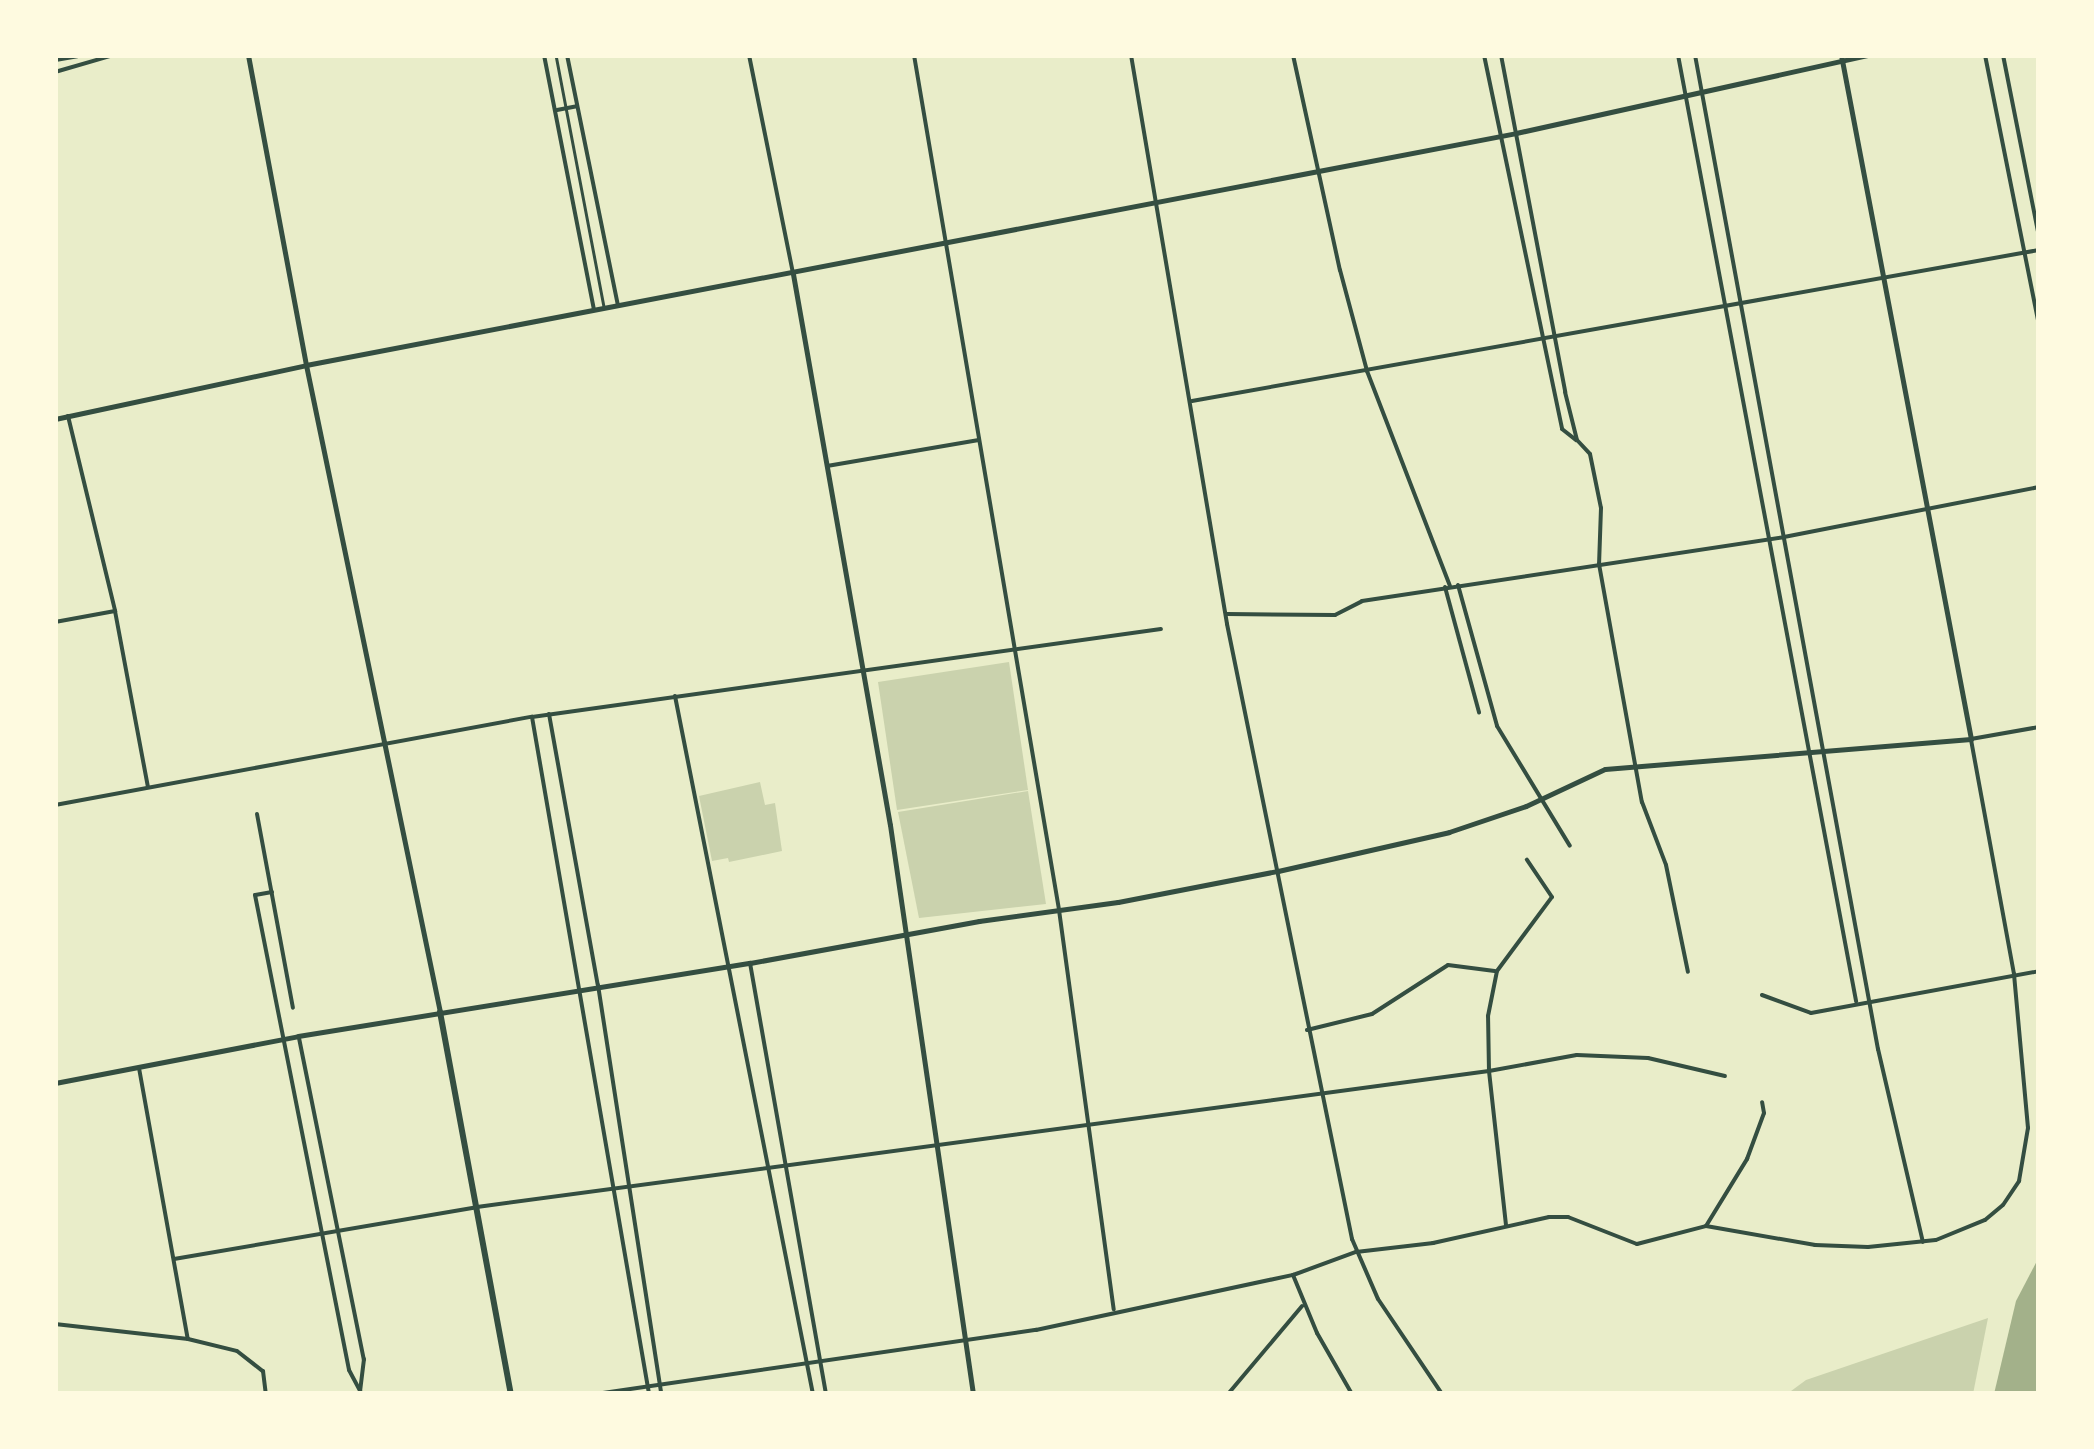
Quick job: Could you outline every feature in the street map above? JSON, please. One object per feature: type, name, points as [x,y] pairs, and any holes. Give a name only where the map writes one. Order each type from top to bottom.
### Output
[{"type":"main road","points":[[440,1012],[510,1394]]},
{"type":"street","points":[[55,59],[77,55]]},
{"type":"street","points":[[85,55],[142,55]]},
{"type":"street","points":[[248,55],[306,365],[440,1012]]},
{"type":"street","points":[[544,55],[594,310]]},
{"type":"street","points":[[556,55],[604,308]]},
{"type":"street","points":[[567,55],[618,306]]},
{"type":"street","points":[[748,55],[828,466],[938,1146],[973,1394]]},
{"type":"street","points":[[914,55],[1059,910],[1114,1311]]},
{"type":"street","points":[[1130,55],[1226,614],[1307,1030],[1356,1252],[1378,1299],[1442,1394]]},
{"type":"street","points":[[1293,55],[1316,171],[1367,371],[1448,587],[1479,712]]},
{"type":"street","points":[[1484,55],[1562,429],[1590,454],[1600,508],[1599,564],[1646,818],[1666,865],[1688,972]]},
{"type":"street","points":[[1501,55],[1577,440]]},
{"type":"street","points":[[1678,55],[1856,1001]]},
{"type":"street","points":[[1694,55],[1743,302],[1869,999],[1923,1242]]},
{"type":"street","points":[[55,419],[306,365],[1501,136],[1868,55]]},
{"type":"street","points":[[1985,55],[2039,325]]},
{"type":"street","points":[[2003,55],[2039,237]]},
{"type":"street","points":[[55,72],[110,56]]},
{"type":"street","points":[[596,1394],[1036,1330],[1293,1275],[1356,1252],[1433,1242],[1506,1225],[1568,1217],[1637,1244],[1706,1226],[1815,1244],[1883,1246],[1923,1242],[1985,1220],[2003,1205],[2020,1181],[2028,1128],[2014,974],[1842,58]]},
{"type":"street","points":[[555,110],[577,106]]},
{"type":"street","points":[[1192,401],[2039,250]]},
{"type":"street","points":[[68,416],[116,611],[148,789]]},
{"type":"street","points":[[828,466],[979,440]]},
{"type":"street","points":[[1226,614],[1335,616],[1362,601],[1784,537],[2039,487]]},
{"type":"street","points":[[1458,584],[1497,726],[1570,846]]},
{"type":"street","points":[[55,622],[116,611]]},
{"type":"street","points":[[55,805],[549,714],[1160,629]]},
{"type":"street","points":[[675,696],[814,1394]]},
{"type":"street","points":[[549,714],[598,986],[661,1394]]},
{"type":"street","points":[[532,717],[650,1394]]},
{"type":"street","points":[[55,1083],[298,1036],[750,963],[904,933],[1278,871],[1449,832],[1543,798],[1605,769],[1810,756],[1970,739],[2039,727]]},
{"type":"street","points":[[257,814],[293,1008]]},
{"type":"street","points":[[1506,1225],[1489,1071],[1489,1000],[1497,971],[1552,896],[1527,860]]},
{"type":"street","points":[[272,892],[254,894],[349,1370],[361,1393]]},
{"type":"street","points":[[750,963],[826,1394]]},
{"type":"street","points":[[1307,1030],[1372,1014],[1448,965],[1473,965],[1497,971]]},
{"type":"street","points":[[1762,995],[1806,1013],[2039,971]]},
{"type":"street","points":[[298,1036],[364,1359],[361,1393]]},
{"type":"street","points":[[174,1259],[477,1207],[1489,1071],[1576,1054],[1648,1058],[1725,1076]]},
{"type":"street","points":[[138,1066],[188,1339]]},
{"type":"street","points":[[1706,1226],[1747,1159],[1764,1113],[1762,1102]]},
{"type":"street","points":[[1293,1275],[1304,1304],[1352,1394]]},
{"type":"street","points":[[1228,1394],[1304,1304]]},
{"type":"street","points":[[55,1324],[188,1339],[248,1355],[268,1382],[266,1394]]},
{"type":"shaded area","points":[[1009,662],[1028,790],[897,810],[878,682]]},
{"type":"shaded area","points":[[760,782],[765,805],[775,803],[782,851],[729,862],[728,858],[712,861],[699,796]]},
{"type":"shaded area","points":[[1028,791],[1046,904],[919,918],[898,812]]},
{"type":"shaded area","points":[[2039,1257],[2039,1394],[1994,1394],[2016,1301]]},
{"type":"shaded area","points":[[1988,1318],[1973,1394],[1787,1394],[1806,1380]]}]
